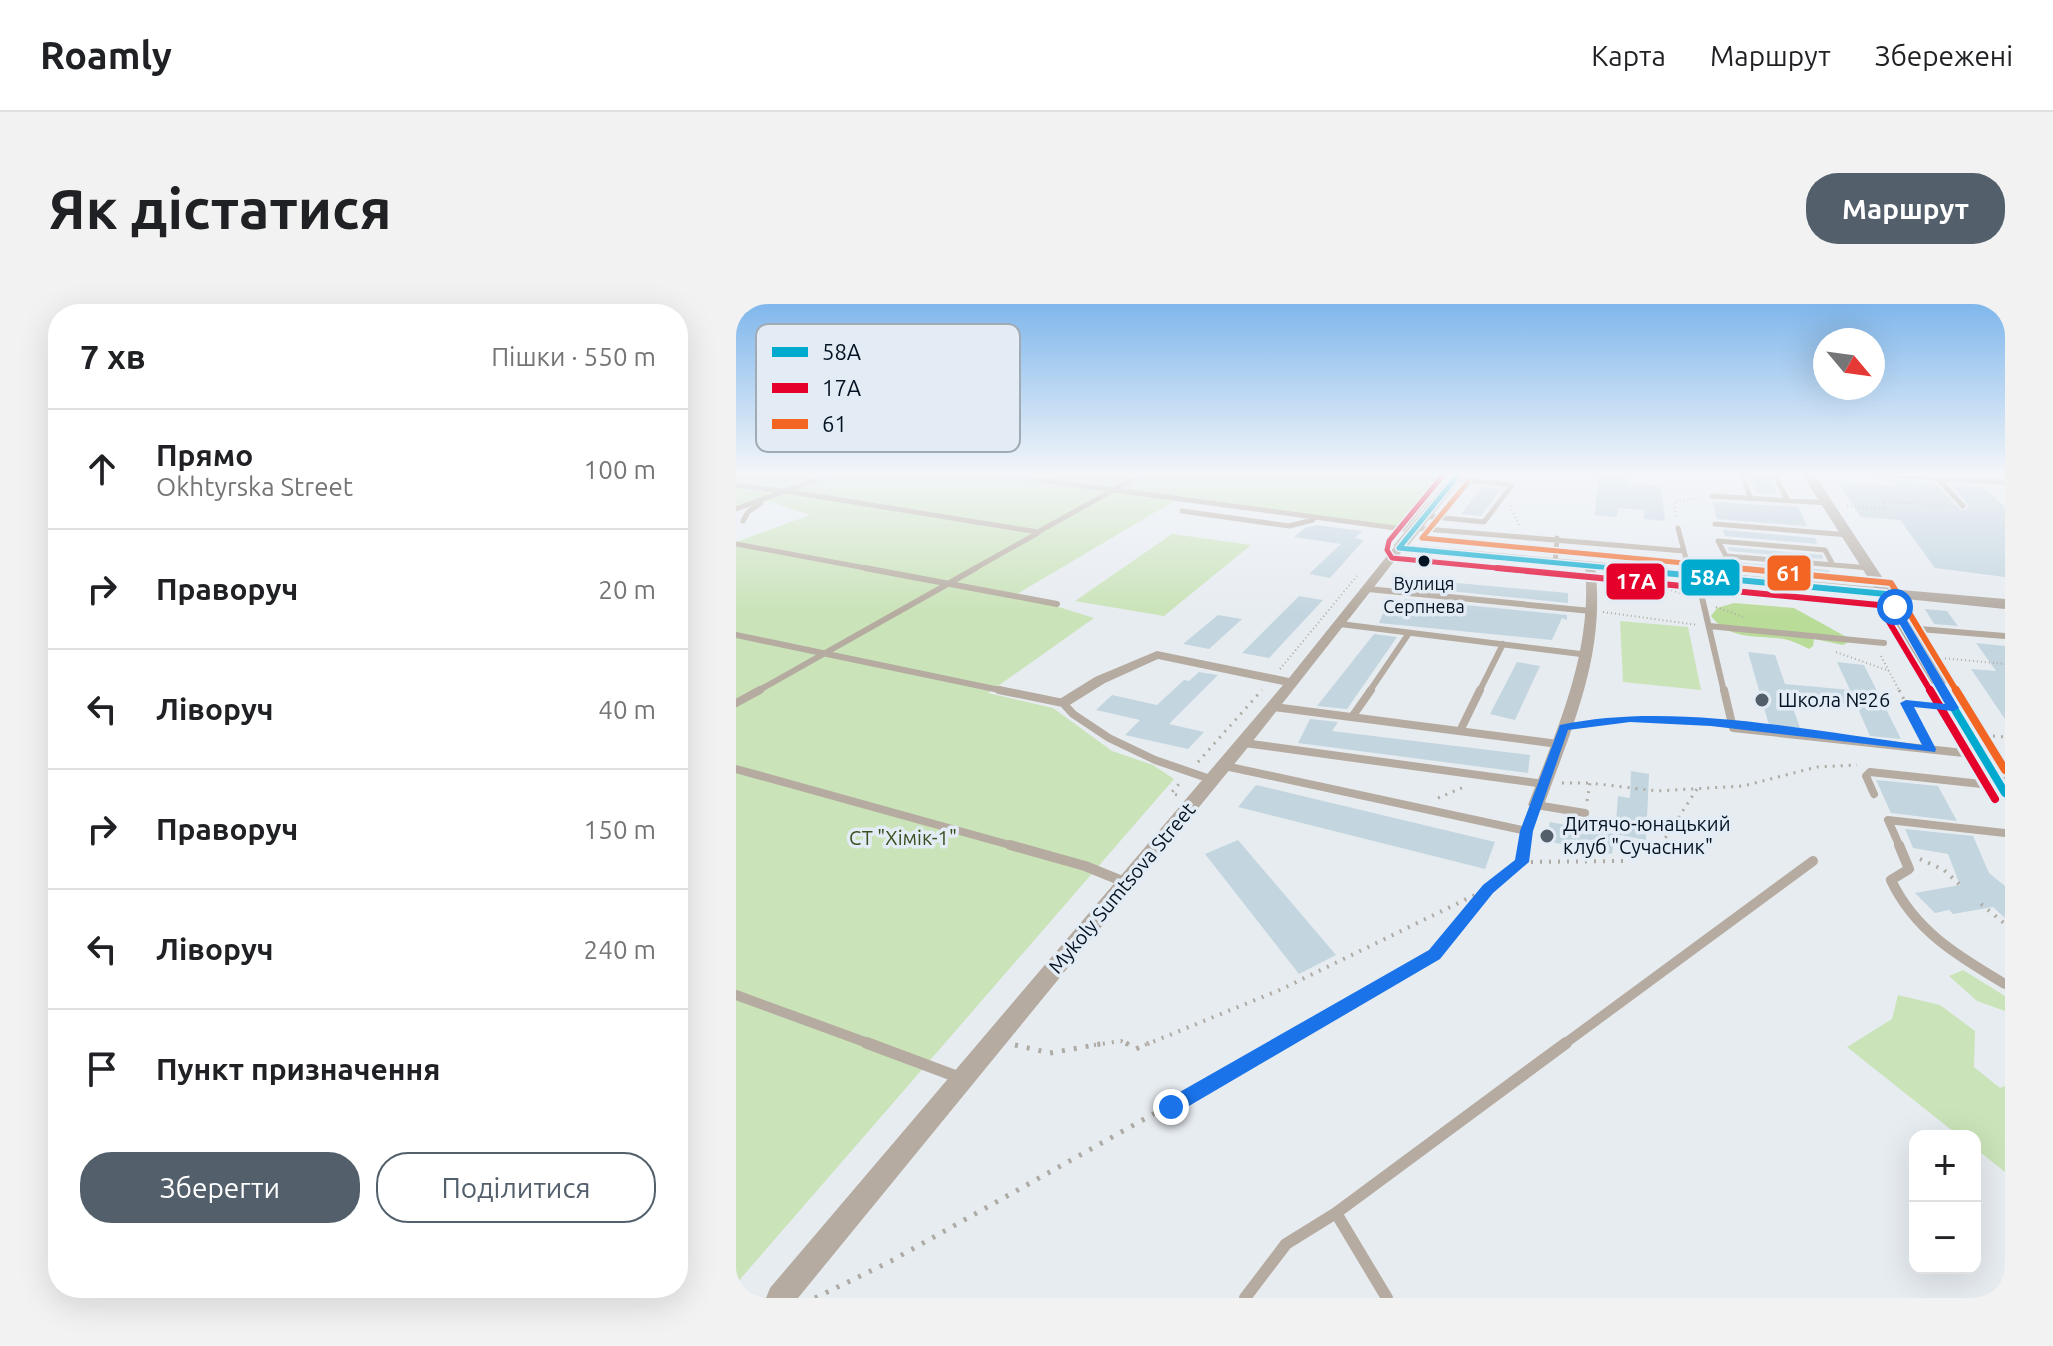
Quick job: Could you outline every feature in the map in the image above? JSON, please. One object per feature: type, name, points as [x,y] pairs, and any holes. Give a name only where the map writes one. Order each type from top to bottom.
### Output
[{"type":"street","name":"Mykoly Sumtsova Street","points":[[780,1298],[1274,707],[1419,520]]},
{"type":"street","points":[[1840,520],[2003,790]]},
{"type":"street","points":[[1399,548],[2005,604]]},
{"type":"street","points":[[1536,805],[1589,655],[1590,566]]},
{"type":"street","points":[[1063,703],[1100,680],[1157,655],[1293,683]]},
{"type":"lane","points":[[966,520],[1038,532]]},
{"type":"lane","points":[[736,703],[1060,520]]},
{"type":"lane","points":[[1249,520],[1289,526],[1309,520]]},
{"type":"lane","points":[[1327,520],[1684,551]]},
{"type":"lane","points":[[1410,529],[1415,520]]},
{"type":"lane","points":[[1715,524],[1850,535]]},
{"type":"lane","points":[[1678,528],[1690,576],[1700,589],[1733,728],[1982,755]]},
{"type":"lane","points":[[1555,563],[1557,538]]},
{"type":"lane","points":[[1833,565],[1825,550],[1718,541],[1726,556],[1833,565],[1870,568]]},
{"type":"lane","points":[[736,544],[941,585],[1057,604]]},
{"type":"lane","points":[[1368,589],[1591,611]]},
{"type":"lane","points":[[1340,624],[1589,655]]},
{"type":"lane","points":[[1709,626],[1884,643]]},
{"type":"lane","points":[[1907,628],[2005,636]]},
{"type":"lane","points":[[1352,717],[1409,633]]},
{"type":"lane","points":[[736,635],[1063,703],[1070,715],[1119,742],[1188,774],[1213,780]]},
{"type":"lane","points":[[1460,731],[1503,644]]},
{"type":"lane","points":[[1274,707],[1558,744]]},
{"type":"lane","points":[[1244,743],[1544,784]]},
{"type":"lane","points":[[1225,766],[1527,831],[1536,805],[1585,813]]},
{"type":"lane","points":[[736,769],[1085,866],[1127,883]]},
{"type":"lane","points":[[1874,794],[1866,776],[1870,772],[2003,790]]},
{"type":"lane","points":[[2005,833],[1888,820],[1909,869],[1891,880],[1901,905],[1921,928],[2005,984]]},
{"type":"lane","points":[[1245,1298],[1286,1244],[1336,1213],[1813,861]]},
{"type":"lane","points":[[736,995],[963,1079]]},
{"type":"lane","points":[[1336,1213],[1387,1298]]},
{"type":"path","points":[[1517,520],[1524,535]]},
{"type":"path","points":[[1677,520],[1678,528]]},
{"type":"path","points":[[1591,611],[1709,626]]},
{"type":"path","points":[[1873,642],[1930,749]]},
{"type":"path","points":[[1939,657],[2005,664]]},
{"type":"path","points":[[1906,703],[1953,708]]},
{"type":"path","points":[[1564,727],[1630,719],[1711,723],[1733,728]]},
{"type":"path","points":[[1986,735],[2005,737]]},
{"type":"path","points":[[1544,784],[1590,783],[1657,791],[1698,789],[1743,786],[1817,767],[1866,765]]},
{"type":"path","points":[[1416,807],[1489,776]]},
{"type":"path","points":[[1585,813],[1590,783]]},
{"type":"path","points":[[815,1298],[891,1261],[1171,1107],[1434,954],[1488,889],[1522,862],[1623,861],[1662,843],[1698,789]]},
{"type":"path","points":[[1522,862],[1527,831]]},
{"type":"path","points":[[1901,850],[1944,870],[1960,885]]},
{"type":"path","points":[[995,1040],[1050,1053],[1121,1041],[1136,1049],[1282,989],[1488,889]]},
{"type":"path","points":[[1981,904],[2005,924]]},
{"type":"green space","name":"СТ \"Хімік-1\"","points":[[795,520],[1141,520],[1017,594],[1094,618],[988,693],[1053,708],[1112,751],[1153,765],[1174,779],[736,1284],[736,542]]},
{"type":"green space","name":"СТ \"Хімік-1\"","points":[[1353,520],[1406,520],[1401,527]]},
{"type":"green space","points":[[1172,534],[1251,545],[1164,616],[1075,601]]},
{"type":"green space","points":[[1734,603],[1794,608],[1852,640],[1843,645],[1814,639],[1809,649],[1784,639],[1736,633],[1727,630],[1711,616],[1717,608]]},
{"type":"green space","points":[[1620,621],[1688,627],[1701,690],[1623,682]]},
{"type":"green space","points":[[1963,970],[2005,996],[2005,1011],[1977,1001],[1949,976]]},
{"type":"green space","points":[[1898,995],[1940,1005],[1975,1031],[1974,1067],[2000,1088],[2005,1086],[2005,1172],[1981,1153],[1981,1130],[1951,1130],[1847,1047],[1892,1019]]},
{"type":"building","points":[[1735,520],[1804,520],[1807,526]]},
{"type":"building","points":[[1900,520],[2005,520],[2005,577],[1935,568]]},
{"type":"building","points":[[1316,525],[1362,531],[1355,538],[1364,540],[1330,578],[1309,574],[1341,544],[1294,537],[1305,528]]},
{"type":"building","points":[[1723,530],[1815,538],[1817,544],[1725,536]]},
{"type":"building","points":[[1728,547],[1822,555],[1823,559],[1729,551]]},
{"type":"building","points":[[1731,562],[1829,570],[1833,577],[1732,568]]},
{"type":"building","points":[[1413,579],[1568,593],[1568,603],[1409,587]]},
{"type":"building","points":[[1299,596],[1323,600],[1269,658],[1242,653]]},
{"type":"building","points":[[1405,599],[1567,615],[1567,620],[1562,618],[1552,640],[1379,623],[1384,611],[1399,613]]},
{"type":"building","points":[[1925,609],[1947,611],[1958,626],[1934,624]]},
{"type":"building","points":[[1218,615],[1242,619],[1209,649],[1183,644]]},
{"type":"building","points":[[1374,634],[1397,637],[1347,709],[1317,706]]},
{"type":"building","points":[[1976,643],[2005,646],[2005,719],[1971,669],[1996,671]]},
{"type":"building","points":[[1748,652],[1775,655],[1785,684],[1850,690],[1837,662],[1864,665],[1901,739],[1870,736],[1856,704],[1789,697],[1800,728],[1769,725]]},
{"type":"building","points":[[1517,662],[1540,666],[1515,720],[1490,714]]},
{"type":"building","points":[[1199,672],[1218,675],[1169,724],[1204,732],[1188,749],[1125,735],[1140,720],[1096,710],[1112,695],[1157,705],[1184,680],[1189,681]]},
{"type":"building","points":[[1310,719],[1338,722],[1332,731],[1530,755],[1528,773],[1298,743]]},
{"type":"building","points":[[1631,771],[1649,774],[1646,840],[1615,834],[1618,796],[1630,798]]},
{"type":"building","points":[[1876,780],[1938,786],[1957,821],[1891,813]]},
{"type":"building","points":[[1256,785],[1495,842],[1485,869],[1238,807]]},
{"type":"building","points":[[1550,822],[1615,834],[1612,854],[1546,841]]},
{"type":"building","points":[[1905,829],[1973,836],[1989,873],[2005,886],[2005,918],[1993,907],[1953,914],[1949,910],[1935,913],[1915,893],[1960,885],[1948,854],[1913,848]]},
{"type":"building","points":[[1238,840],[1336,955],[1299,974],[1205,854]]},
{"type":"transit line","name":"17А","points":[[1406,520],[1389,541],[1387,550],[1392,558],[1879,605],[1995,799]]},
{"type":"transit line","name":"58А","points":[[1421,520],[1399,548],[1886,594],[2005,793]]},
{"type":"transit line","name":"61","points":[[1436,520],[1422,538],[1891,583],[2005,770]]},
{"type":"place","name":"Вулиця Серпнева","points":[[1424,561]]},
{"type":"place","name":"Школа №26","points":[[1762,700]]},
{"type":"place","name":"Дитячо-юнацький клуб \"Сучасник\"","points":[[1547,836]]},
{"type":"route","points":[[1171,1107],[1434,954],[1488,889],[1522,862],[1527,831],[1564,727],[1630,719],[1711,723],[1930,749],[1906,703],[1953,708],[1895,607]]}]
